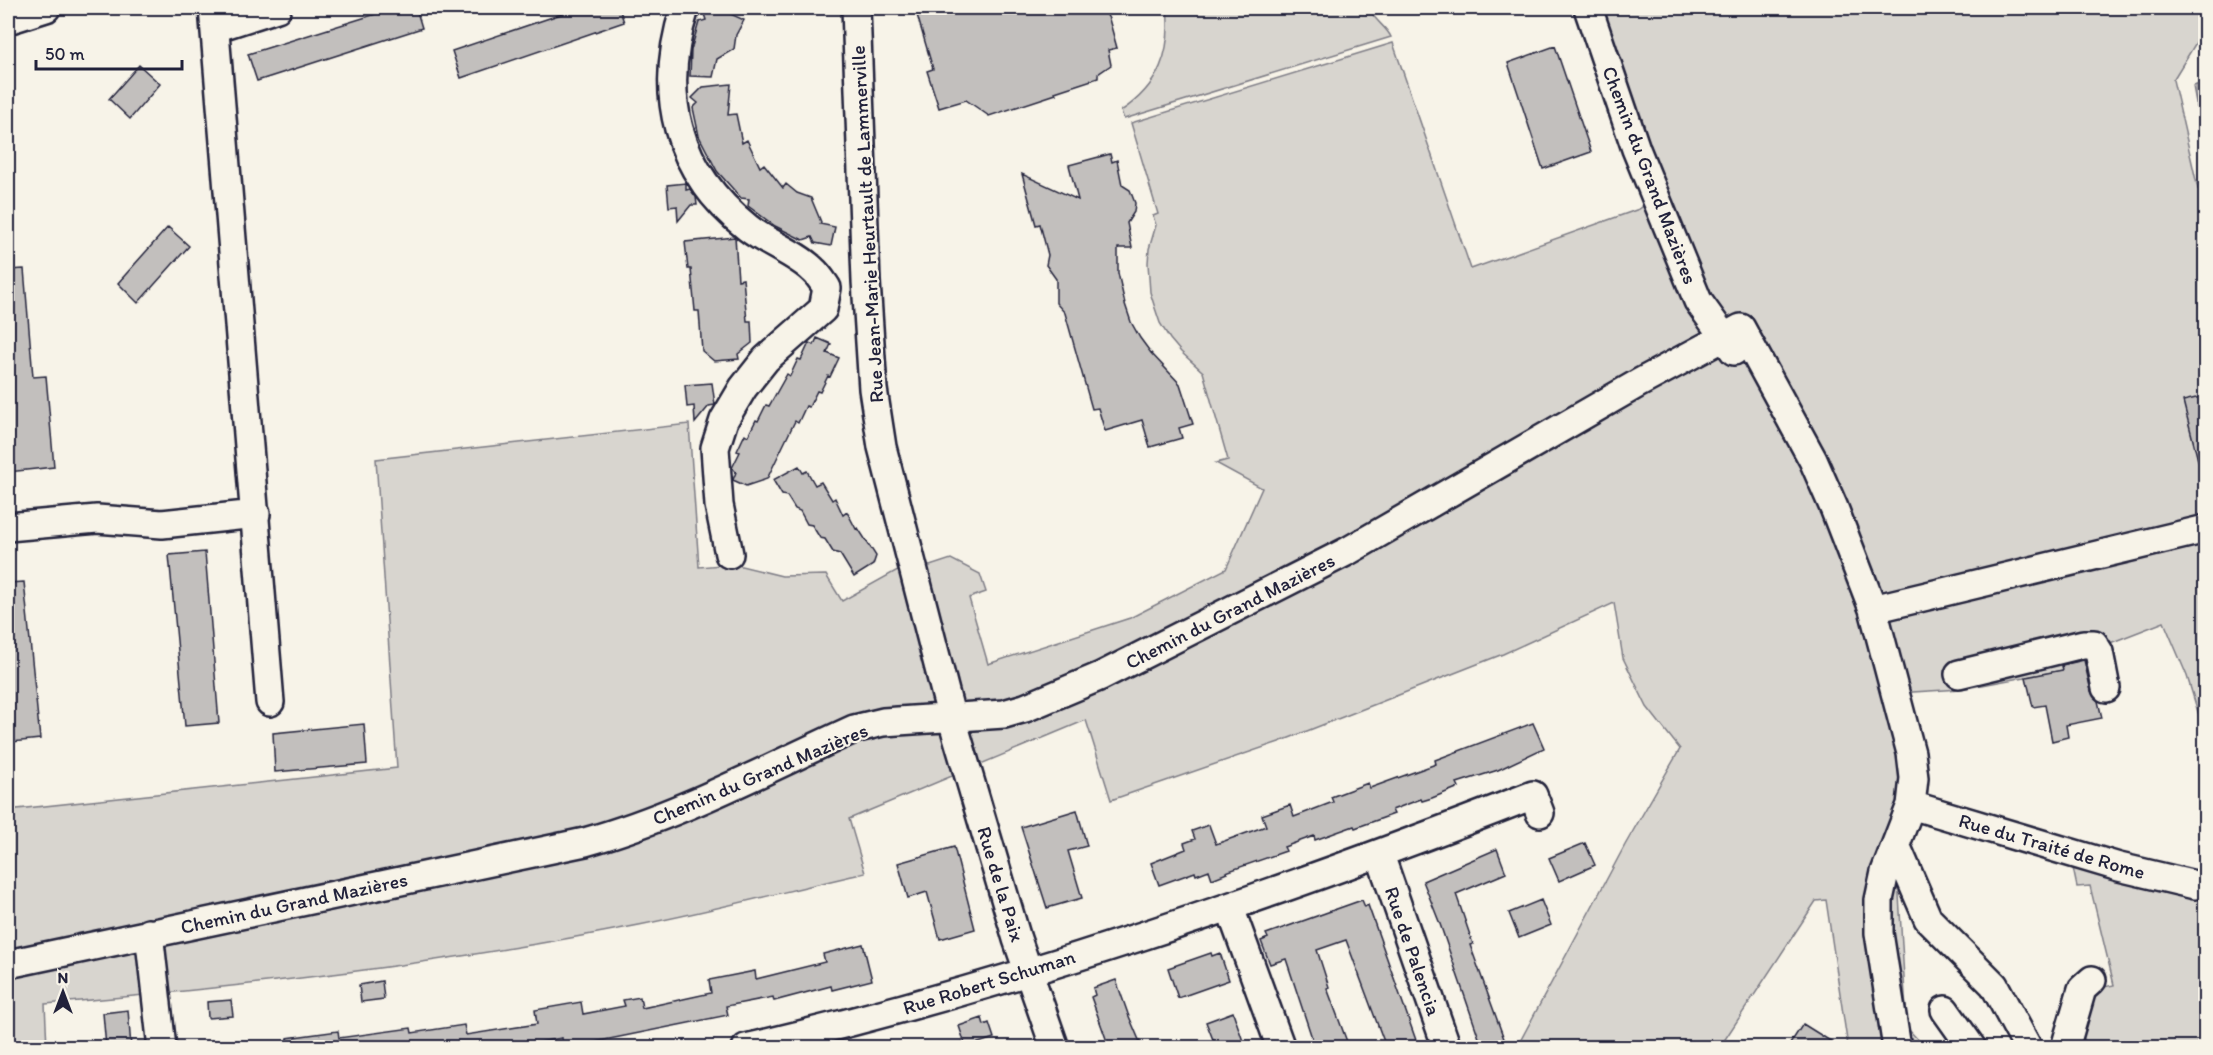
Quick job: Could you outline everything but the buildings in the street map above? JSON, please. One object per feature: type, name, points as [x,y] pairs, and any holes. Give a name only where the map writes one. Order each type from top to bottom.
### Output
[{"type":"street","points":[[8,20],[46,8]]},
{"type":"street","points":[[270,702],[214,18],[277,8]]},
{"type":"street","points":[[685,8],[672,64],[672,94],[674,110],[686,151],[701,180],[722,206],[750,230],[813,269],[827,288],[823,309],[766,359],[743,388],[724,420],[715,448],[719,505],[729,554]]},
{"type":"street","name":"Rue Jean-Marie Heurtault de Lammerville","points":[[856,8],[866,291],[873,389],[882,447],[952,719]]},
{"type":"street","name":"Chemin du Grand Mazières","points":[[1588,8],[1655,198],[1698,301],[1722,338]]},
{"type":"street","points":[[826,293],[866,291]]},
{"type":"street","name":"Chemin du Grand Mazières","points":[[8,964],[585,842],[661,817],[854,729],[883,722],[983,717],[1015,711],[1101,676],[1348,551],[1639,383],[1741,328],[1814,460],[1873,609],[1911,753],[1914,778],[1911,805],[1881,885],[1879,933],[1898,1047]]},
{"type":"street","points":[[8,527],[97,519],[162,524],[256,514]]},
{"type":"street","points":[[1873,609],[2205,529]]},
{"type":"street","points":[[1959,674],[2083,644],[2094,644],[2099,652],[2106,688]]},
{"type":"street","name":"Rue de la Paix","points":[[952,719],[1029,972],[1055,1047]]},
{"type":"street","name":"Rue Robert Schuman","points":[[747,1047],[836,1027],[1029,972],[1230,908],[1380,855],[1533,795],[1540,813]]},
{"type":"street","name":"Rue du Traité de Rome","points":[[1911,805],[2119,867],[2194,885]]},
{"type":"street","points":[[1896,845],[1928,919],[1994,985],[2028,1047]]},
{"type":"street","name":"Rue de Palencia","points":[[1380,855],[1448,1047]]},
{"type":"street","points":[[1230,908],[1281,1047]]},
{"type":"street","points":[[149,933],[162,1047]]},
{"type":"street","points":[[2065,1047],[2082,989],[2092,980]]},
{"type":"street","points":[[1945,1010],[1972,1047]]},
{"type":"shaded area","points":[[1167,8],[1369,8],[1391,37],[1124,119],[1121,111],[1145,91],[1160,67],[1167,39]]},
{"type":"shaded area","points":[[1588,8],[2205,8],[2205,28],[2173,80],[2198,189],[2204,185],[2206,190],[2205,735],[2187,676],[2164,622],[2092,650],[2060,657],[2063,670],[1961,689],[1897,693],[1911,753],[1896,845],[1907,1028],[1925,1047],[1848,1047],[1826,900],[1816,901],[1720,1047],[1517,1047],[1625,845],[1680,749],[1647,707],[1623,658],[1614,603],[1503,654],[1279,742],[1111,800],[1086,720],[849,819],[865,873],[667,919],[565,939],[417,963],[269,982],[45,1004],[47,1047],[8,1047],[8,810],[397,768],[376,459],[689,424],[699,567],[733,564],[782,576],[826,575],[842,601],[912,562],[930,566],[951,559],[980,574],[986,592],[969,598],[988,664],[1130,618],[1226,569],[1262,488],[1216,463],[1228,460],[1203,372],[1181,352],[1160,323],[1150,292],[1148,263],[1149,249],[1156,225],[1153,216],[1158,214],[1131,123],[1393,43],[1471,269],[1639,209],[1655,198]]},
{"type":"shaded area","points":[[2200,84],[2205,112],[2205,153],[2193,86]]},
{"type":"shaded area","points":[[2073,868],[2098,870],[2205,899],[2205,1047],[2088,1047],[2081,1033],[2084,991],[2114,985],[2090,886],[2077,887]]}]
